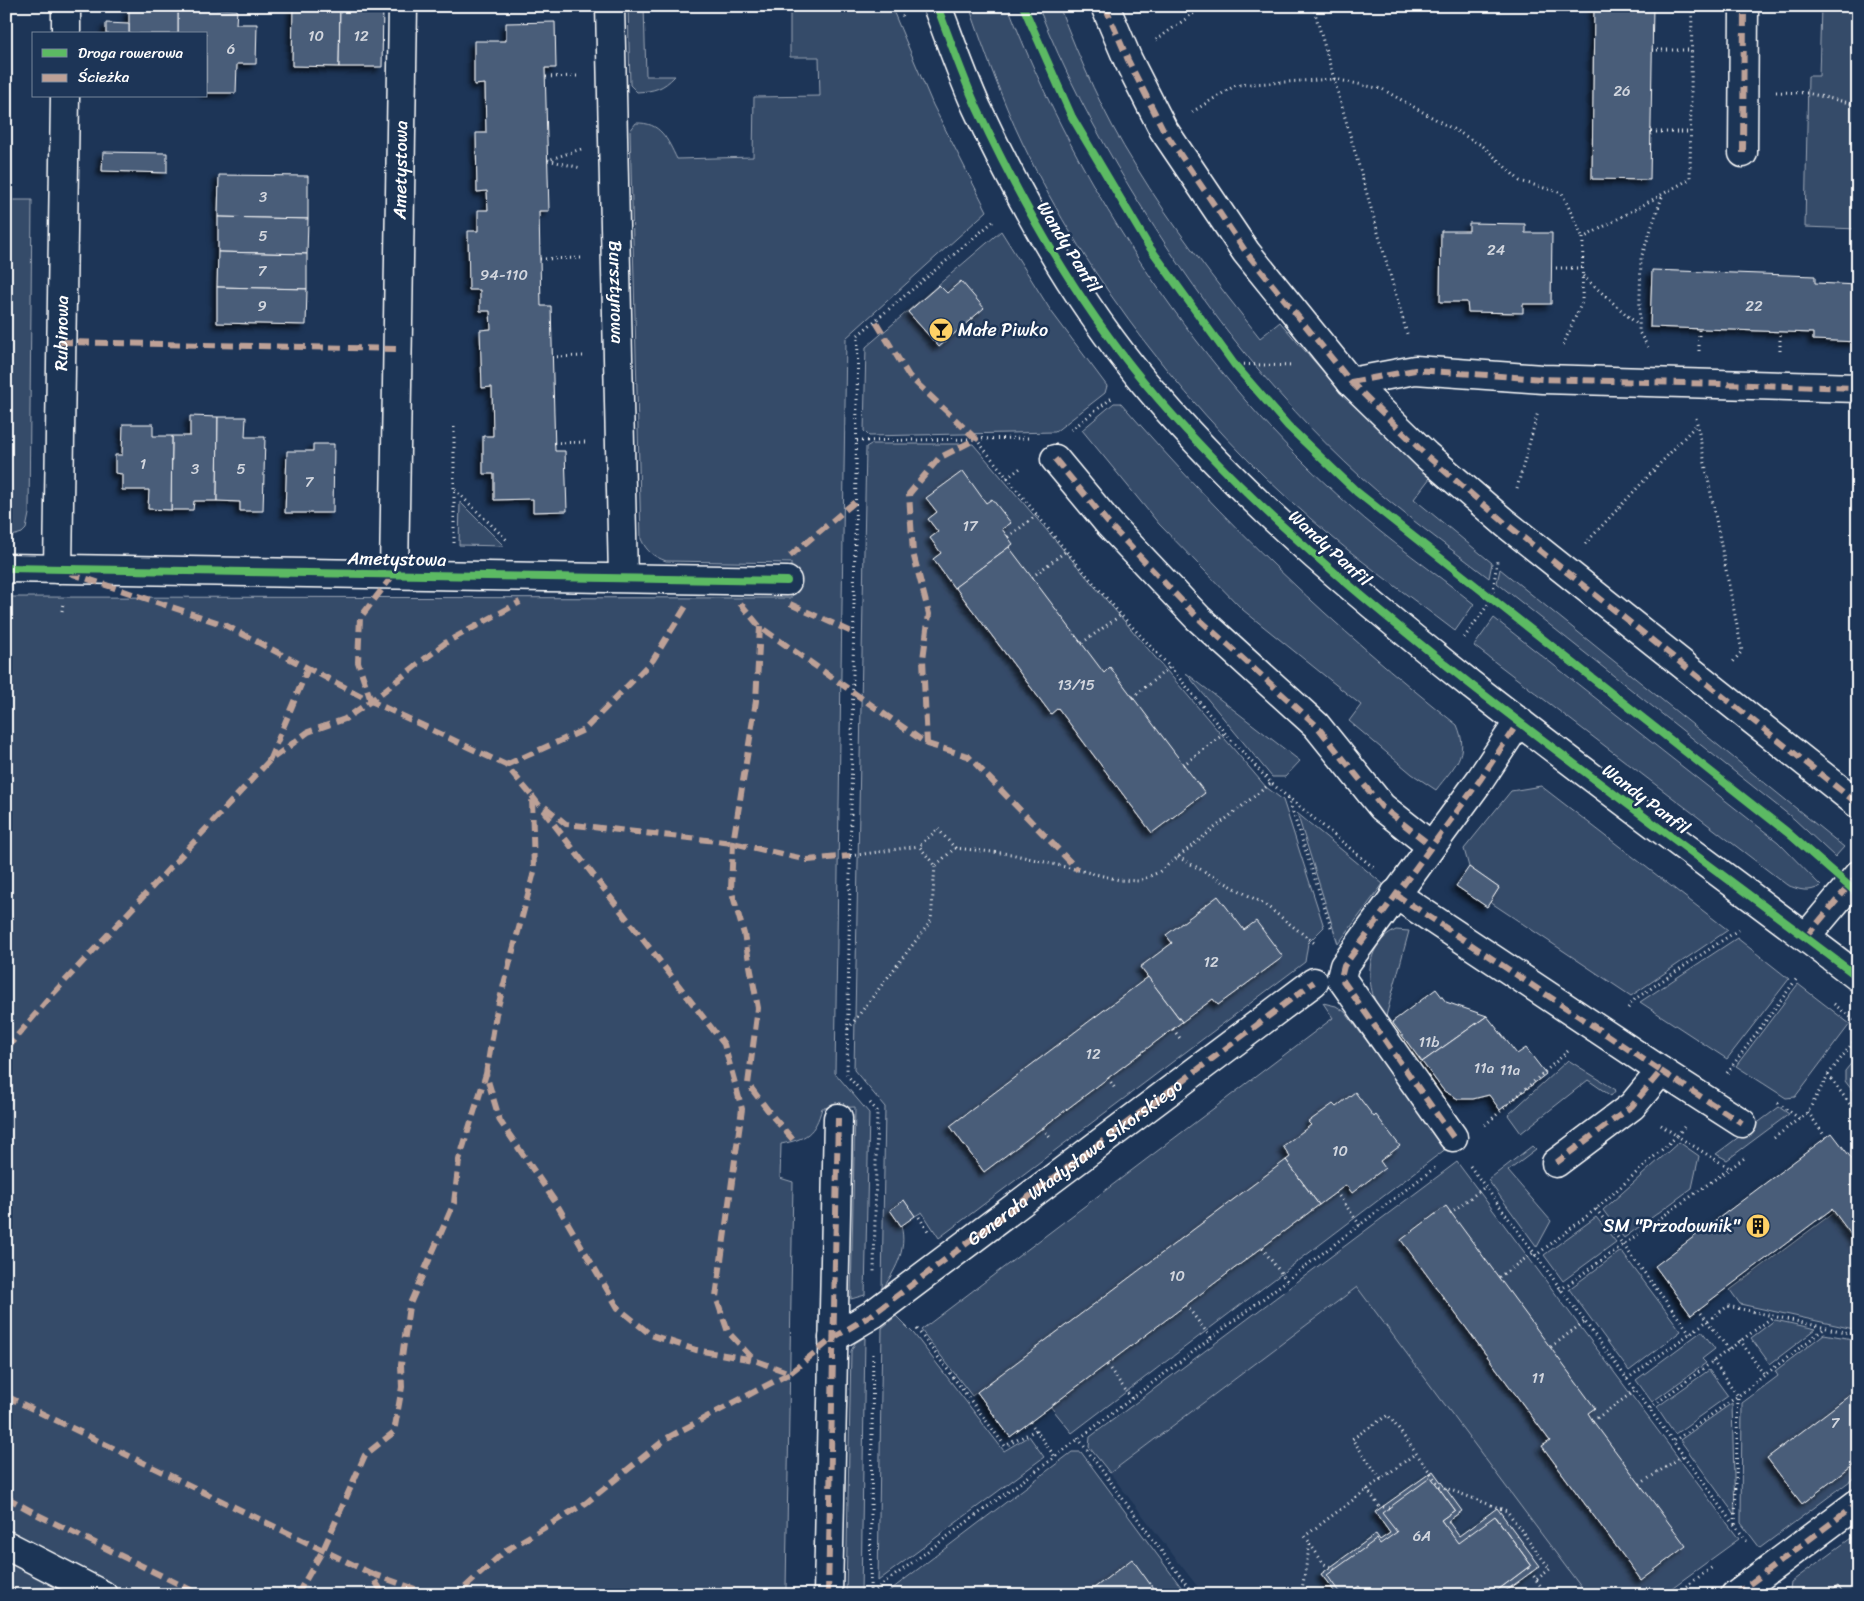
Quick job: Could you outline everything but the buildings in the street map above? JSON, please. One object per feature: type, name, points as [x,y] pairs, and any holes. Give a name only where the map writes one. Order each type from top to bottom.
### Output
[{"type":"street","points":[[66,6],[66,32]]},
{"type":"street","name":"Ametystowa","points":[[394,574],[403,6]]},
{"type":"street","name":"Bursztynowa","points":[[610,6],[623,577]]},
{"type":"street","name":"Wandy Panfil","points":[[937,6],[976,105],[1022,201],[1080,295],[1143,382],[1224,470],[1325,566],[1445,664],[1858,977]]},
{"type":"street","points":[[1105,6],[1128,60],[1164,129],[1246,252],[1344,373],[1426,456],[1505,523],[1858,804]]},
{"type":"street","points":[[1742,153],[1744,6]]},
{"type":"street","name":"Rubinowa","points":[[58,569],[65,98]]},
{"type":"street","points":[[1344,373],[1415,370],[1543,379],[1858,388]]},
{"type":"street","points":[[1055,460],[1109,524],[1198,618],[1316,725],[1382,807],[1430,844]]},
{"type":"street","name":"Ametystowa","points":[[6,568],[787,581]]},
{"type":"street","points":[[1458,1143],[1341,978],[1344,966],[1430,844],[1480,780],[1518,721]]},
{"type":"street","points":[[1806,937],[1858,875]]},
{"type":"street","points":[[1397,891],[1588,1024],[1742,1123]]},
{"type":"street","name":"Generała Władysława Sikorskiego","points":[[833,1338],[873,1314],[1314,982]]},
{"type":"street","points":[[1556,1163],[1632,1106],[1661,1071]]},
{"type":"street","points":[[828,1595],[838,1118]]},
{"type":"street","points":[[1735,1595],[1858,1503]]},
{"type":"street","points":[[6,1545],[103,1595]]},
{"type":"path","points":[[1128,60],[1204,6]]},
{"type":"path","points":[[1313,6],[1413,354],[1415,370]]},
{"type":"path","points":[[1583,238],[1690,179],[1692,6]]},
{"type":"path","points":[[1652,50],[1692,50]]},
{"type":"path","points":[[546,77],[587,76]]},
{"type":"path","points":[[1164,129],[1236,85],[1334,79],[1382,89],[1483,146],[1520,181],[1562,193],[1583,238],[1583,276],[1582,302],[1561,347]]},
{"type":"path","points":[[1807,93],[1858,105]]},
{"type":"path","points":[[1651,132],[1690,132]]},
{"type":"path","points":[[589,146],[548,160],[589,170]]},
{"type":"path","points":[[1652,354],[1638,332],[1641,258],[1663,194]]},
{"type":"path","points":[[870,1594],[877,1111],[847,1075],[858,335],[999,216]]},
{"type":"path","points":[[540,259],[591,258]]},
{"type":"path","points":[[1552,268],[1583,268]]},
{"type":"path","points":[[1583,276],[1638,326]]},
{"type":"path","points":[[1698,354],[1699,329]]},
{"type":"path","points":[[1780,332],[1780,357]]},
{"type":"path","points":[[552,356],[586,356]]},
{"type":"path","points":[[1228,356],[1240,370]]},
{"type":"path","points":[[1234,364],[1317,366],[1344,373]]},
{"type":"path","points":[[1445,664],[1492,599],[1496,566],[1505,523],[1533,433],[1542,394],[1543,379]]},
{"type":"path","points":[[1688,383],[1742,651],[1713,689]]},
{"type":"path","points":[[454,423],[454,551]]},
{"type":"path","points":[[1562,569],[1697,424]]},
{"type":"path","points":[[857,441],[1033,438]]},
{"type":"path","points":[[976,439],[1121,615],[1271,783],[1397,891]]},
{"type":"path","points":[[554,443],[588,442]]},
{"type":"path","points":[[454,490],[514,546]]},
{"type":"path","points":[[1008,537],[1037,515]]},
{"type":"path","points":[[1032,576],[1066,550]]},
{"type":"path","points":[[1484,593],[1500,605]]},
{"type":"path","points":[[1082,643],[1121,615]]},
{"type":"path","points":[[1133,697],[1170,668]]},
{"type":"path","points":[[1183,765],[1225,733]]},
{"type":"path","points":[[850,856],[918,846],[938,829],[955,848],[1011,854],[1120,880],[1139,881],[1159,872],[1271,783]]},
{"type":"path","points":[[1288,797],[1344,966]]},
{"type":"path","points":[[848,1030],[932,921],[935,866],[918,846]]},
{"type":"path","points":[[935,866],[955,848]]},
{"type":"path","points":[[1178,857],[1264,904],[1344,966]]},
{"type":"path","points":[[1730,924],[1746,936]]},
{"type":"path","points":[[870,1594],[1055,1457],[1360,1225],[1564,1056],[1588,1024],[1620,1017],[1635,999],[1738,930]]},
{"type":"path","points":[[1791,971],[1806,983]]},
{"type":"path","points":[[1828,1000],[1858,1023]]},
{"type":"path","points":[[1769,1141],[1808,1112],[1828,1075],[1858,1036]]},
{"type":"path","points":[[1828,1075],[1858,1115]]},
{"type":"path","points":[[1778,1103],[1800,1119]]},
{"type":"path","points":[[1808,1112],[1826,1138]]},
{"type":"path","points":[[1498,1278],[1534,1255],[1596,1209],[1677,1136],[1731,1168]]},
{"type":"path","points":[[1560,1290],[1754,1152]]},
{"type":"path","points":[[1468,1165],[1650,1408],[1768,1571]]},
{"type":"path","points":[[1450,1212],[1484,1187]]},
{"type":"path","points":[[1336,1192],[1360,1225]]},
{"type":"path","points":[[1596,1209],[1690,1333]]},
{"type":"path","points":[[1262,1248],[1287,1281]]},
{"type":"path","points":[[1186,1305],[1211,1338]]},
{"type":"path","points":[[1627,1379],[1728,1306],[1858,1335]]},
{"type":"path","points":[[1698,1309],[1729,1350]]},
{"type":"path","points":[[1650,1408],[1774,1316]]},
{"type":"path","points":[[1551,1347],[1584,1322]]},
{"type":"path","points":[[1674,1441],[1738,1396],[1826,1328]]},
{"type":"path","points":[[917,1329],[1005,1446],[1036,1430]]},
{"type":"path","points":[[1740,1340],[1764,1375]]},
{"type":"path","points":[[1713,1362],[1738,1396],[1735,1525]]},
{"type":"path","points":[[1106,1365],[1132,1398]]},
{"type":"path","points":[[1593,1421],[1636,1390]]},
{"type":"path","points":[[1381,1479],[1352,1439],[1388,1415],[1440,1486],[1507,1511],[1550,1569],[1536,1580]]},
{"type":"path","points":[[1030,1422],[1055,1457]]},
{"type":"path","points":[[1078,1438],[1194,1595]]},
{"type":"path","points":[[1336,1569],[1324,1564],[1305,1536],[1416,1453]]},
{"type":"path","points":[[1640,1484],[1684,1455]]},
{"type":"path","points":[[1367,1489],[1380,1506],[1389,1508]]},
{"type":"path","points":[[1740,1546],[1747,1541]]},
{"type":"path","points":[[1301,1595],[1310,1543]]},
{"type":"path","points":[[1674,1595],[1718,1563]]},
{"type":"path","points":[[1528,1568],[1547,1595]]},
{"type":"shaded area","points":[[628,6],[644,6],[646,76],[675,76],[666,84],[648,91],[637,92],[630,85]]},
{"type":"shaded area","points":[[790,6],[891,6],[933,105],[987,211],[846,338],[835,1073],[869,1113],[865,1295],[851,1299],[855,1107],[822,1108],[816,1124],[808,1134],[797,1140],[781,1144],[780,1178],[793,1182],[786,1589],[799,1595],[6,1595],[6,597],[791,598],[791,563],[666,561],[651,553],[641,539],[630,131],[636,123],[652,125],[662,133],[677,159],[753,157],[754,97],[820,96],[819,57],[790,57]]},
{"type":"shaded area","points":[[969,6],[1008,6],[1037,75],[1070,143],[1108,210],[1150,276],[1195,339],[1244,399],[1296,455],[1350,506],[1474,604],[1455,631],[1346,548],[1268,480],[1226,437],[1147,345],[1111,296],[1048,194],[1007,109]]},
{"type":"shaded area","points":[[1038,6],[1059,6],[1093,87],[1135,165],[1179,232],[1260,338],[1280,322],[1353,403],[1430,478],[1414,499],[1492,563],[1489,578],[1408,516],[1361,477],[1296,412],[1235,341],[1180,266],[1117,166],[1069,76]]},
{"type":"shaded area","points":[[1821,6],[1858,6],[1858,229],[1805,227],[1808,76],[1819,76]]},
{"type":"shaded area","points":[[6,200],[32,200],[29,514],[26,529],[22,533],[6,538]]},
{"type":"shaded area","points":[[1001,231],[1051,311],[1107,386],[1105,393],[1055,432],[869,436],[864,431],[866,347]]},
{"type":"shaded area","points":[[1114,403],[1121,403],[1199,490],[1324,612],[1367,651],[1457,725],[1461,735],[1461,752],[1454,767],[1436,790],[1412,774],[1349,721],[1361,705],[1243,610],[1159,524],[1082,430]]},
{"type":"shaded area","points":[[871,444],[973,444],[1266,787],[1283,800],[1324,927],[1308,943],[1305,962],[939,1238],[922,1212],[915,1216],[904,1200],[890,1210],[901,1226],[903,1244],[899,1260],[882,1290],[885,1107],[854,1070],[866,447]]},
{"type":"shaded area","points":[[460,502],[504,546],[459,545]]},
{"type":"shaded area","points":[[1500,569],[1844,847],[1835,857],[1794,819],[1497,583]]},
{"type":"shaded area","points":[[1494,618],[1778,842],[1821,886],[1804,890],[1787,885],[1474,646]]},
{"type":"shaded area","points":[[1186,673],[1300,761],[1285,777],[1272,777]]},
{"type":"shaded area","points":[[1541,786],[1728,930],[1631,996],[1490,902],[1499,888],[1469,867],[1464,849],[1511,791]]},
{"type":"shaded area","points":[[1297,813],[1383,884],[1338,944]]},
{"type":"shaded area","points":[[1396,930],[1409,931],[1385,1020],[1374,997],[1370,971],[1376,947],[1384,938]]},
{"type":"shaded area","points":[[1737,938],[1789,979],[1727,1059],[1640,1002]]},
{"type":"shaded area","points":[[1798,984],[1850,1024],[1795,1097],[1786,1098],[1736,1066]]},
{"type":"shaded area","points":[[1323,1003],[1336,1006],[1345,1012],[1447,1148],[1072,1433],[1050,1406],[1010,1437],[977,1392],[972,1396],[921,1330],[1333,1018]]},
{"type":"shaded area","points":[[1858,1055],[1858,1098],[1845,1081],[1845,1071]]},
{"type":"shaded area","points":[[1568,1060],[1616,1090],[1611,1096],[1588,1080],[1521,1133],[1508,1115]]},
{"type":"shaded area","points":[[1779,1107],[1789,1114],[1727,1160],[1716,1154]]},
{"type":"shaded area","points":[[1679,1142],[1699,1156],[1692,1188],[1624,1238],[1603,1210]]},
{"type":"shaded area","points":[[1532,1146],[1536,1150],[1508,1171],[1551,1221],[1537,1247],[1488,1180]]},
{"type":"shaded area","points":[[1457,1162],[1739,1539],[1662,1595],[1587,1595],[1357,1287],[1110,1473],[1089,1447],[1090,1437]]},
{"type":"shaded area","points":[[1833,1213],[1858,1246],[1858,1330],[1740,1304],[1730,1290]]},
{"type":"shaded area","points":[[1596,1217],[1616,1242],[1563,1281],[1544,1255]]},
{"type":"shaded area","points":[[1621,1251],[1681,1331],[1629,1371],[1569,1289]]},
{"type":"shaded area","points":[[1357,1287],[1587,1595],[1204,1595],[1110,1473]]},
{"type":"shaded area","points":[[896,1316],[914,1334],[1004,1451],[1029,1436],[1044,1457],[878,1581],[882,1328]]},
{"type":"shaded area","points":[[1775,1320],[1816,1329],[1770,1364],[1751,1338]]},
{"type":"shaded area","points":[[1702,1331],[1715,1349],[1702,1359],[1706,1363],[1652,1402],[1636,1380]]},
{"type":"shaded area","points":[[1824,1334],[1858,1340],[1858,1475],[1760,1548],[1741,1523],[1742,1403],[1778,1376],[1775,1371]]},
{"type":"shaded area","points":[[865,1337],[861,1595],[846,1595],[851,1351],[855,1343]]},
{"type":"shaded area","points":[[1709,1370],[1728,1396],[1675,1434],[1657,1407]]},
{"type":"shaded area","points":[[1732,1403],[1735,1515],[1680,1440]]},
{"type":"shaded area","points":[[1072,1452],[1081,1452],[1187,1595],[884,1595]]},
{"type":"shaded area","points":[[1858,1533],[1858,1595],[1794,1595],[1790,1589],[1791,1582]]},
{"type":"marked path","points":[[1105,6],[1128,60],[1163,129],[1246,252],[1351,382],[1426,455],[1505,523],[1858,804]]},
{"type":"marked path","points":[[1743,153],[1744,6]]},
{"type":"marked path","points":[[876,322],[909,376],[976,439],[939,458],[909,494],[913,553],[929,614],[923,659],[927,744]]},
{"type":"marked path","points":[[60,342],[398,349]]},
{"type":"marked path","points":[[1351,382],[1415,370],[1543,379],[1858,388]]},
{"type":"marked path","points":[[1055,459],[1109,524],[1198,618],[1316,725],[1382,807],[1430,845]]},
{"type":"marked path","points":[[790,556],[856,501]]},
{"type":"marked path","points":[[70,573],[225,625],[371,701],[506,765],[532,796],[534,872],[496,1014],[486,1074],[500,1121],[556,1203],[618,1308],[651,1335],[696,1350],[754,1360],[790,1373],[833,1338],[873,1314],[1314,982]]},
{"type":"marked path","points":[[371,701],[358,662],[360,618],[394,574]]},
{"type":"marked path","points":[[6,1049],[51,996],[269,761],[308,732],[345,719],[445,643],[520,602]]},
{"type":"marked path","points":[[506,765],[584,730],[653,660],[688,603]]},
{"type":"marked path","points":[[740,603],[760,627],[927,744],[968,756],[1078,870]]},
{"type":"marked path","points":[[790,604],[854,633]]},
{"type":"marked path","points":[[760,627],[756,701],[733,843],[731,889],[744,934],[758,1008],[748,1084],[795,1142]]},
{"type":"marked path","points":[[269,761],[308,668]]},
{"type":"marked path","points":[[1453,1137],[1341,978],[1344,966],[1480,780],[1519,721]]},
{"type":"marked path","points":[[532,796],[724,1044],[742,1109],[716,1297],[728,1332],[754,1360]]},
{"type":"marked path","points":[[545,807],[566,824],[733,843],[808,860],[850,856]]},
{"type":"marked path","points":[[1806,937],[1858,875]]},
{"type":"marked path","points":[[1395,894],[1661,1071],[1632,1106],[1556,1163]]},
{"type":"marked path","points":[[1661,1071],[1742,1123]]},
{"type":"marked path","points":[[297,1595],[323,1550],[365,1455],[394,1432],[402,1387],[401,1365],[409,1306],[454,1203],[459,1160],[486,1074]]},
{"type":"marked path","points":[[828,1595],[838,1118]]},
{"type":"marked path","points":[[431,1595],[461,1591],[505,1551],[586,1503],[667,1438],[790,1373]]},
{"type":"marked path","points":[[6,1396],[370,1573],[384,1595]]},
{"type":"marked path","points":[[6,1497],[38,1515],[201,1595]]},
{"type":"marked path","points":[[1735,1595],[1858,1503]]},
{"type":"marked path","points":[[370,1573],[432,1595]]},
{"type":"cycle path","points":[[937,6],[977,108],[994,144],[1052,251],[1119,351],[1181,424],[1258,503],[1383,614],[1566,758],[1858,977]]},
{"type":"cycle path","points":[[1023,6],[1072,117],[1148,245],[1234,364],[1288,426],[1357,492],[1787,832],[1858,894]]},
{"type":"cycle path","points":[[6,568],[787,581]]},
{"type":"place","name":"Małe Piwko","points":[[941,330]]},
{"type":"place","name":"SM \"Przodownik\"","points":[[1758,1226]]}]
